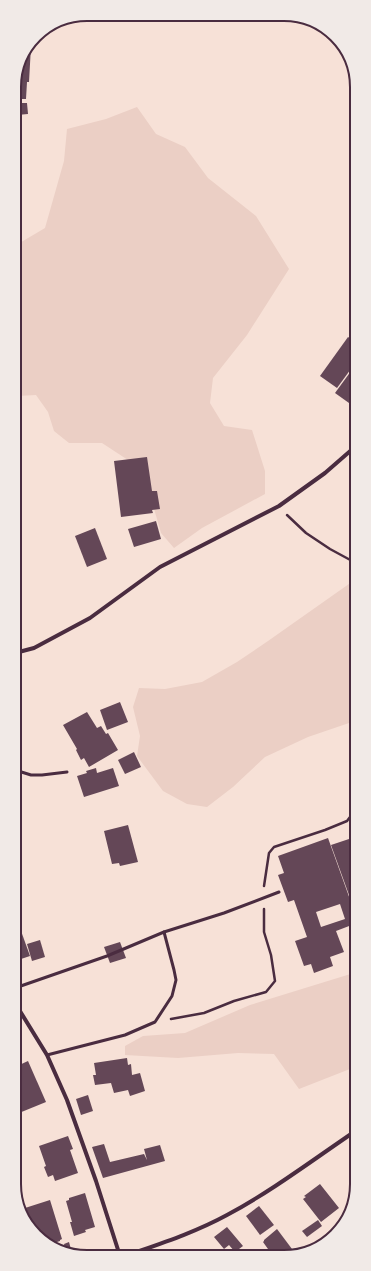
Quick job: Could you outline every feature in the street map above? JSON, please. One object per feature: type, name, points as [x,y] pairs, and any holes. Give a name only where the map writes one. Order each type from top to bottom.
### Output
[{"type":"street","points":[[21,651],[34,648],[90,618],[160,568],[279,506],[325,473],[350,451]]},
{"type":"street","points":[[21,1013],[47,1055],[67,1100],[96,1181],[118,1250]]},
{"type":"street","points":[[141,1250],[182,1235],[226,1216],[272,1188],[350,1135]]},
{"type":"lane","points":[[21,772],[31,775],[67,772]]},
{"type":"lane","points":[[21,986],[107,956],[164,932],[224,913],[279,892]]},
{"type":"lane","points":[[47,1055],[125,1034],[155,1022],[172,996],[176,980],[164,932]]},
{"type":"path","points":[[279,506],[306,533],[350,560]]},
{"type":"path","points":[[155,1022],[204,1013],[234,1001],[266,992],[275,980],[271,955],[264,932],[264,898],[269,853],[274,847],[325,830],[346,821],[350,816]]},
{"type":"shaded area","points":[[137,107],[156,134],[185,147],[208,178],[256,216],[289,269],[247,335],[213,378],[210,403],[224,426],[252,430],[265,471],[265,494],[202,528],[174,548],[161,533],[144,474],[131,462],[102,443],[69,443],[54,431],[48,412],[36,395],[21,396],[21,242],[45,228],[64,161],[67,129],[106,119]]},
{"type":"shaded area","points":[[350,583],[350,722],[308,737],[265,757],[233,787],[207,807],[187,804],[163,791],[137,756],[140,736],[133,707],[139,688],[165,689],[202,682],[237,662]]},
{"type":"shaded area","points":[[350,974],[350,1069],[299,1089],[274,1054],[238,1053],[178,1058],[125,1055],[125,1046],[143,1036],[185,1033],[250,1005]]},
{"type":"building","points":[[31,54],[29,82],[27,82],[26,99],[21,99],[21,82],[23,70]]},
{"type":"building","points":[[21,103],[27,103],[28,114],[21,115]]},
{"type":"building","points":[[348,337],[350,338],[350,370],[337,388],[320,376]]},
{"type":"building","points":[[350,372],[349,403],[335,393]]},
{"type":"building","points":[[147,457],[152,491],[157,491],[160,509],[152,510],[153,513],[121,517],[114,461]]},
{"type":"building","points":[[156,521],[161,539],[134,547],[128,529]]},
{"type":"building","points":[[95,528],[107,559],[87,567],[75,536]]},
{"type":"building","points":[[120,702],[128,722],[107,730],[100,710]]},
{"type":"building","points":[[87,712],[97,728],[101,726],[106,734],[108,733],[118,750],[89,767],[84,758],[81,760],[76,750],[77,749],[63,725]]},
{"type":"building","points":[[134,752],[141,767],[125,774],[118,760]]},
{"type":"building","points":[[96,768],[97,773],[113,768],[119,786],[84,797],[77,776]]},
{"type":"building","points":[[128,825],[138,862],[120,866],[119,863],[112,864],[104,831]]},
{"type":"building","points":[[328,838],[350,899],[350,926],[336,931],[344,952],[330,957],[333,966],[314,973],[311,964],[304,966],[295,941],[307,937],[294,900],[288,902],[278,875],[284,873],[278,856]],"holes":[[[340,904],[345,919],[321,927],[316,912]]]},
{"type":"building","points":[[350,839],[349,895],[331,845]]},
{"type":"building","points":[[21,931],[30,956],[21,959]]},
{"type":"building","points":[[40,940],[45,957],[32,961],[27,944]]},
{"type":"building","points":[[120,942],[126,958],[110,963],[104,947]]},
{"type":"building","points":[[127,1058],[128,1065],[131,1064],[132,1075],[140,1073],[145,1091],[130,1096],[128,1090],[114,1093],[111,1083],[95,1085],[93,1075],[96,1075],[94,1063]]},
{"type":"building","points":[[28,1061],[46,1102],[21,1112],[21,1064]]},
{"type":"building","points":[[88,1095],[93,1111],[81,1115],[76,1099]]},
{"type":"building","points":[[68,1136],[73,1149],[70,1150],[78,1173],[55,1181],[53,1175],[48,1177],[39,1146]]},
{"type":"building","points":[[104,1144],[110,1162],[144,1154],[147,1160],[144,1149],[160,1145],[165,1161],[103,1178],[92,1147]]},
{"type":"building","points":[[320,1184],[339,1208],[321,1222],[303,1199],[306,1197],[304,1196]]},
{"type":"building","points":[[85,1193],[95,1227],[74,1236],[66,1201],[69,1200],[69,1198]]},
{"type":"building","points":[[50,1200],[62,1239],[56,1242],[40,1231],[26,1208]]},
{"type":"building","points":[[259,1206],[274,1225],[260,1235],[246,1216]]},
{"type":"building","points":[[318,1220],[322,1226],[307,1237],[302,1231]]},
{"type":"building","points":[[227,1227],[243,1246],[238,1250],[233,1250],[229,1245],[224,1249],[214,1237]]},
{"type":"building","points":[[277,1229],[292,1249],[267,1250],[268,1249],[263,1242]]},
{"type":"building","points":[[69,1242],[71,1248],[65,1246],[64,1244]]}]
